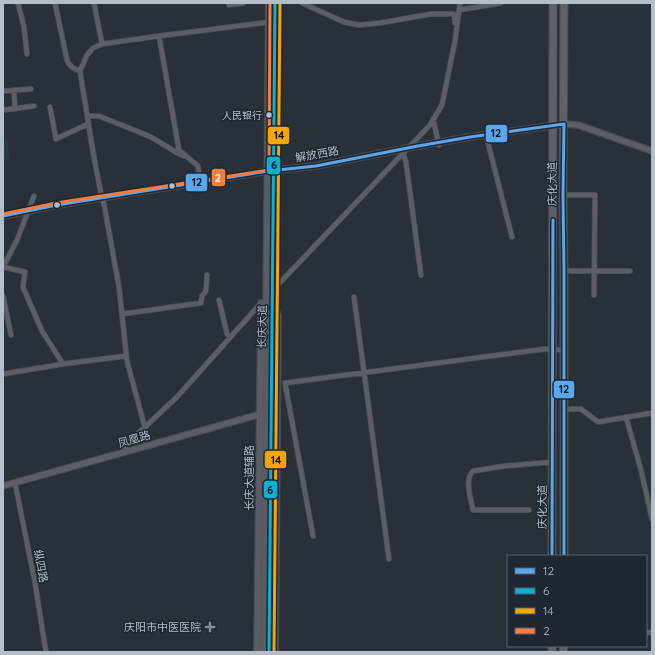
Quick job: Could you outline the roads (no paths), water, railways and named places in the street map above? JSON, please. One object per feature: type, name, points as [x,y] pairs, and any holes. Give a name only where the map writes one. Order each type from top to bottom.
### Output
[{"type":"highway","name":"庆化大道","points":[[552,555],[553,3]]},
{"type":"highway","name":"庆化大道","points":[[564,3],[564,555]]},
{"type":"main road","name":"长庆大道","points":[[269,3],[272,302],[265,414],[269,652]]},
{"type":"main road","name":"长庆大道","points":[[263,652],[266,297],[271,173],[275,3]]},
{"type":"street","points":[[18,3],[24,27],[27,54]]},
{"type":"street","points":[[55,3],[67,60],[75,70],[80,71]]},
{"type":"street","points":[[94,3],[102,44]]},
{"type":"street","points":[[229,5],[244,3]]},
{"type":"street","points":[[302,3],[344,22],[359,25],[431,14],[454,14],[456,24]]},
{"type":"street","points":[[456,24],[459,3]]},
{"type":"street","points":[[126,452],[124,443],[131,440],[145,428],[177,397],[272,290],[430,125],[442,105],[459,3]]},
{"type":"street","points":[[459,10],[502,3]]},
{"type":"street","points":[[145,428],[126,356],[119,287],[94,159],[80,71],[87,55],[93,48],[102,44],[269,22]]},
{"type":"street","points":[[159,36],[179,150],[198,166],[200,184]]},
{"type":"street","points":[[3,91],[31,89]]},
{"type":"street","points":[[14,90],[15,109]]},
{"type":"street","points":[[3,110],[34,106]]},
{"type":"street","points":[[50,107],[56,140],[88,124]]},
{"type":"street","points":[[87,116],[99,116],[134,130],[150,137],[179,154],[188,157]]},
{"type":"street","points":[[434,119],[439,144]]},
{"type":"street","name":"解放西路","points":[[3,219],[57,205],[103,200],[271,173],[310,170],[439,144],[564,125],[578,126],[652,151]]},
{"type":"street","points":[[486,136],[512,237]]},
{"type":"street","points":[[405,151],[421,275]]},
{"type":"street","points":[[563,195],[595,195],[594,295]]},
{"type":"street","points":[[34,196],[17,240],[3,267],[25,272],[23,287],[42,330],[63,364]]},
{"type":"street","name":"解放西路","points":[[3,216],[28,213]]},
{"type":"street","points":[[564,271],[630,270]]},
{"type":"street","points":[[122,314],[201,303],[202,296],[206,291],[206,275]]},
{"type":"street","points":[[3,296],[11,335]]},
{"type":"street","points":[[354,297],[389,559]]},
{"type":"street","points":[[219,300],[227,334],[230,337]]},
{"type":"street","points":[[272,302],[278,314],[275,652]]},
{"type":"street","name":"长庆大道辅路","points":[[257,652],[265,414],[261,303]]},
{"type":"street","points":[[313,536],[285,382],[545,348],[564,350]]},
{"type":"street","points":[[3,374],[63,364],[126,356]]},
{"type":"street","points":[[564,409],[581,409],[598,422],[652,413]]},
{"type":"street","name":"凤凰路","points":[[3,490],[14,485],[126,452],[265,414]]},
{"type":"street","name":"凤凰路","points":[[3,486],[14,485],[265,414]]},
{"type":"street","points":[[626,417],[652,519]]},
{"type":"street","points":[[529,510],[473,510],[468,484],[470,474],[473,471],[553,462]]},
{"type":"street","name":"纵四路","points":[[14,485],[33,583],[44,652]]},
{"type":"place","name":"人民银行","points":[[269,115]]},
{"type":"place","name":"庆阳市中医医院","points":[[210,627]]}]
